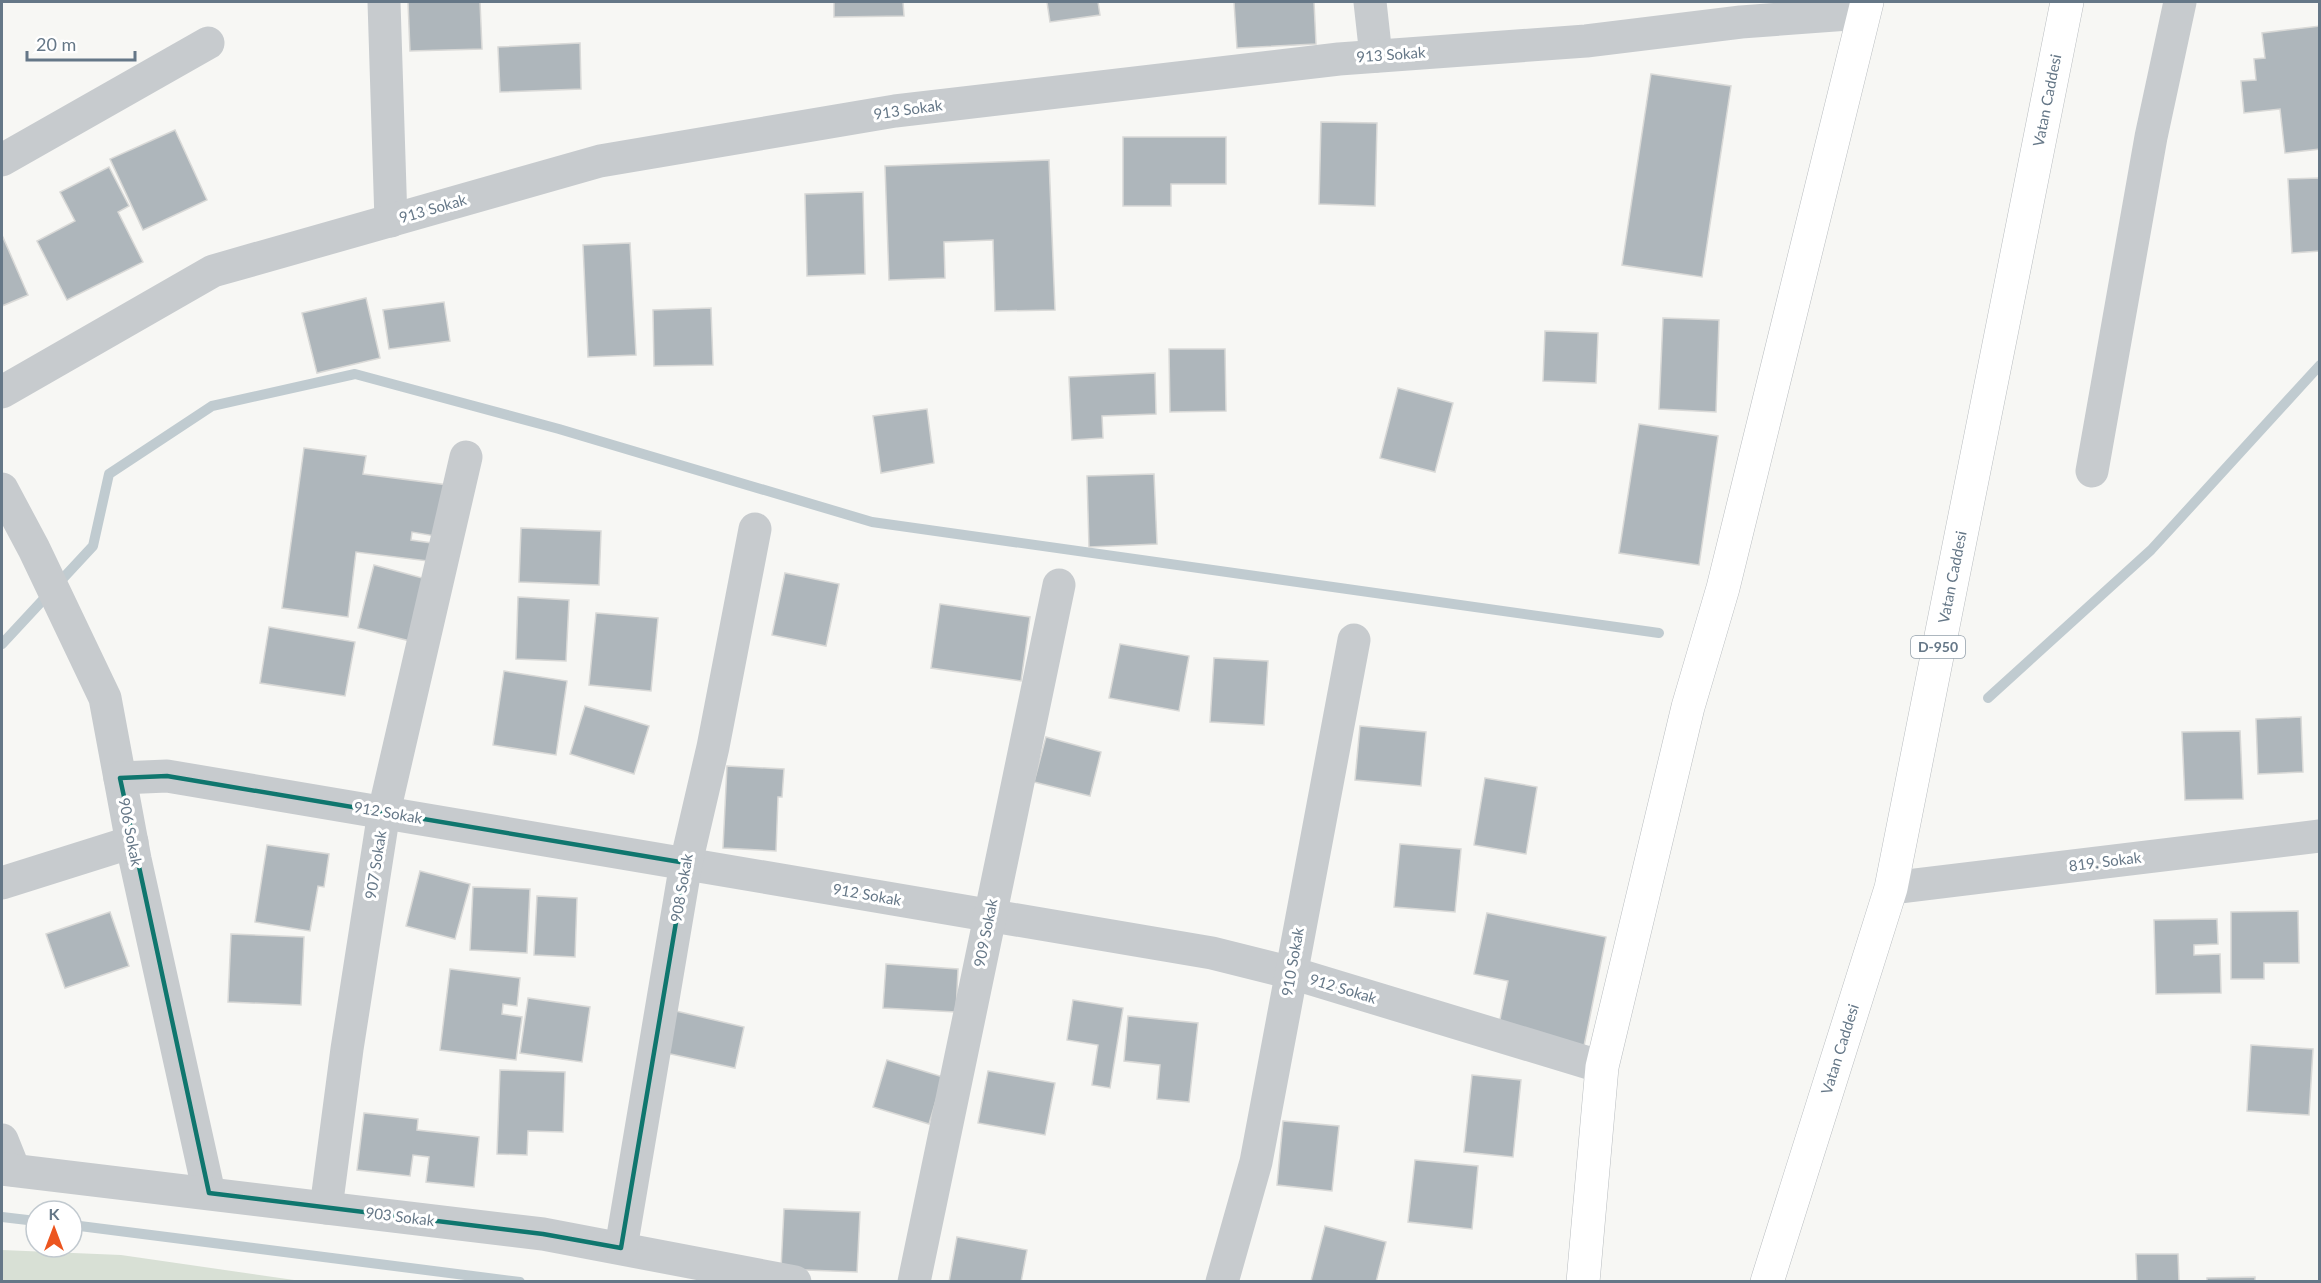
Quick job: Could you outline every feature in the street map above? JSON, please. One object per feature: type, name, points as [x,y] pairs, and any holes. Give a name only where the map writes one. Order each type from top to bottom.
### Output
[{"type":"highway","name":"Vatan Caddesi","points":[[1767,1281],[1891,888],[2067,2]]},
{"type":"highway","points":[[1583,1281],[1602,1067],[1688,707],[1723,588],[1864,8]]},
{"type":"street","points":[[384,2],[391,221]]},
{"type":"street","points":[[1370,2],[1376,56]]},
{"type":"street","points":[[2092,471],[2151,137],[2180,2]]},
{"type":"street","name":"913 Sokak","points":[[2,392],[213,271],[600,161],[895,111],[1376,56],[1586,41],[1707,14],[1864,8]]},
{"type":"street","points":[[2,160],[208,43]]},
{"type":"street","name":"907 Sokak","points":[[326,1208],[347,1049],[384,812],[466,457]]},
{"type":"street","name":"906 Sokak","points":[[2,489],[34,549],[105,698],[132,842],[209,1193]]},
{"type":"street","name":"908 Sokak","points":[[621,1248],[686,863],[714,747],[755,530]]},
{"type":"street","name":"909 Sokak","points":[[914,1281],[1059,585]]},
{"type":"street","name":"910 Sokak","points":[[1222,1281],[1256,1162],[1354,640]]},
{"type":"street","name":"912 Sokak","points":[[120,778],[167,776],[1212,954],[1292,973],[1602,1067]]},
{"type":"street","name":"819. Sokak","points":[[1891,888],[2319,836]]},
{"type":"street","points":[[2,883],[132,842]]},
{"type":"street","name":"903 Sokak","points":[[6,1160],[209,1193],[543,1234],[795,1281]]},
{"type":"highlighted area","points":[[167,776],[686,863],[621,1248],[543,1234],[209,1193],[120,778]]},
{"type":"shaded area","points":[[2,1250],[24,1251],[24,1259],[84,1259],[84,1253],[121,1255],[301,1281],[2,1281]]},
{"type":"building","points":[[408,2],[480,2],[482,49],[410,51]]},
{"type":"building","points":[[834,2],[903,2],[904,16],[834,17]]},
{"type":"building","points":[[1047,2],[1098,2],[1100,15],[1050,22]]},
{"type":"building","points":[[1234,2],[1314,2],[1316,44],[1237,48]]},
{"type":"building","points":[[2320,26],[2320,149],[2285,153],[2280,109],[2244,113],[2241,81],[2256,80],[2254,59],[2265,58],[2262,33]]},
{"type":"building","points":[[580,43],[581,89],[500,92],[498,47]]},
{"type":"building","points":[[1651,74],[1731,86],[1702,277],[1622,265]]},
{"type":"building","points":[[1321,122],[1377,123],[1375,206],[1319,204]]},
{"type":"building","points":[[175,130],[207,200],[143,230],[110,159]]},
{"type":"building","points":[[1123,137],[1226,137],[1226,184],[1171,184],[1171,206],[1123,206]]},
{"type":"building","points":[[1049,160],[1055,310],[995,311],[993,240],[944,242],[945,278],[889,280],[885,166]]},
{"type":"building","points":[[109,167],[129,206],[118,212],[143,262],[67,300],[37,241],[75,221],[60,192]]},
{"type":"building","points":[[2320,178],[2320,251],[2292,253],[2288,179]]},
{"type":"building","points":[[863,192],[865,274],[807,276],[805,194]]},
{"type":"building","points":[[2,235],[28,295],[2,306]]},
{"type":"building","points":[[630,243],[636,355],[588,357],[583,245]]},
{"type":"building","points":[[366,298],[380,358],[317,373],[302,313]]},
{"type":"building","points":[[444,302],[450,341],[389,349],[383,310]]},
{"type":"building","points":[[711,308],[713,365],[654,366],[653,310]]},
{"type":"building","points":[[1663,318],[1719,320],[1716,412],[1659,409]]},
{"type":"building","points":[[1545,331],[1598,333],[1596,383],[1543,381]]},
{"type":"building","points":[[1169,349],[1225,349],[1226,411],[1170,412]]},
{"type":"building","points":[[1155,373],[1156,414],[1102,416],[1103,438],[1072,440],[1069,377]]},
{"type":"building","points":[[1398,388],[1453,403],[1435,472],[1380,458]]},
{"type":"building","points":[[927,409],[934,463],[881,473],[873,416]]},
{"type":"building","points":[[1639,424],[1718,436],[1699,565],[1619,553]]},
{"type":"building","points":[[304,448],[366,456],[363,474],[448,485],[441,537],[412,532],[411,540],[439,544],[436,562],[356,552],[348,617],[282,608]]},
{"type":"building","points":[[1154,474],[1157,544],[1089,547],[1087,476]]},
{"type":"building","points":[[521,528],[601,531],[599,585],[519,582]]},
{"type":"building","points":[[374,565],[426,579],[410,641],[358,628]]},
{"type":"building","points":[[785,573],[839,584],[826,646],[772,635]]},
{"type":"building","points":[[518,597],[569,600],[566,661],[516,659]]},
{"type":"building","points":[[940,604],[1030,617],[1021,681],[931,668]]},
{"type":"building","points":[[596,613],[658,618],[651,691],[589,685]]},
{"type":"building","points":[[269,627],[355,642],[345,696],[260,683]]},
{"type":"building","points":[[1120,644],[1189,656],[1179,711],[1109,698]]},
{"type":"building","points":[[1214,658],[1268,661],[1264,725],[1210,722]]},
{"type":"building","points":[[504,671],[567,681],[556,755],[493,745]]},
{"type":"building","points":[[585,706],[649,726],[634,774],[570,754]]},
{"type":"building","points":[[2301,717],[2303,772],[2258,774],[2256,719]]},
{"type":"building","points":[[1360,726],[1426,732],[1421,786],[1355,780]]},
{"type":"building","points":[[2240,731],[2243,799],[2185,800],[2182,732]]},
{"type":"building","points":[[1046,737],[1101,752],[1090,796],[1034,782]]},
{"type":"building","points":[[727,766],[784,769],[782,797],[778,797],[776,851],[723,848]]},
{"type":"building","points":[[1485,778],[1537,787],[1526,854],[1474,845]]},
{"type":"building","points":[[1400,844],[1461,849],[1455,912],[1394,907]]},
{"type":"building","points":[[267,845],[329,854],[324,887],[318,886],[310,931],[255,922]]},
{"type":"building","points":[[420,871],[470,884],[455,939],[406,926]]},
{"type":"building","points":[[473,887],[530,889],[527,953],[470,950]]},
{"type":"building","points":[[537,896],[577,898],[575,957],[534,955]]},
{"type":"building","points":[[2298,911],[2299,963],[2264,963],[2264,979],[2231,979],[2231,912]]},
{"type":"building","points":[[110,912],[129,966],[65,988],[46,934]]},
{"type":"building","points":[[1487,913],[1606,937],[1584,1046],[1498,1029],[1508,981],[1474,974]]},
{"type":"building","points":[[2217,919],[2218,944],[2194,945],[2194,955],[2220,954],[2221,993],[2156,994],[2154,920]]},
{"type":"building","points":[[231,934],[304,937],[301,1005],[228,1002]]},
{"type":"building","points":[[886,964],[958,969],[956,1012],[883,1008]]},
{"type":"building","points":[[450,969],[520,978],[517,1006],[503,1004],[502,1014],[522,1017],[516,1060],[440,1050]]},
{"type":"building","points":[[528,998],[590,1007],[582,1062],[520,1053]]},
{"type":"building","points":[[1073,1000],[1123,1008],[1110,1088],[1092,1085],[1098,1045],[1067,1040]]},
{"type":"building","points":[[676,1011],[744,1027],[735,1068],[666,1053]]},
{"type":"building","points":[[1128,1016],[1198,1023],[1189,1102],[1157,1099],[1160,1065],[1124,1061]]},
{"type":"building","points":[[2251,1045],[2313,1049],[2309,1115],[2247,1111]]},
{"type":"building","points":[[887,1060],[943,1077],[929,1124],[873,1107]]},
{"type":"building","points":[[500,1070],[565,1072],[563,1132],[528,1131],[527,1155],[497,1154]]},
{"type":"building","points":[[988,1071],[1055,1083],[1045,1135],[978,1123]]},
{"type":"building","points":[[1472,1075],[1521,1080],[1513,1157],[1464,1152]]},
{"type":"building","points":[[364,1113],[418,1119],[417,1130],[479,1137],[474,1187],[426,1182],[429,1157],[413,1155],[410,1176],[357,1170]]},
{"type":"building","points":[[1283,1121],[1339,1126],[1332,1191],[1277,1185]]},
{"type":"building","points":[[1415,1160],[1478,1166],[1472,1229],[1408,1222]]},
{"type":"building","points":[[784,1209],[860,1212],[857,1272],[781,1269]]},
{"type":"building","points":[[1325,1226],[1386,1242],[1376,1282],[1311,1281]]},
{"type":"building","points":[[957,1237],[1027,1250],[1021,1282],[949,1282]]},
{"type":"building","points":[[2136,1254],[2178,1254],[2179,1282],[2137,1282]]},
{"type":"building","points":[[2255,1277],[2255,1282],[2207,1282],[2207,1278]]},
{"type":"waterway","points":[[1988,698],[2151,550],[2320,365]]},
{"type":"waterway","points":[[2,644],[93,546],[109,474],[212,406],[355,374],[559,429],[872,522],[1659,633]]},
{"type":"waterway","points":[[2,1217],[24,1220]]},
{"type":"waterway","points":[[84,1227],[520,1282]]}]
